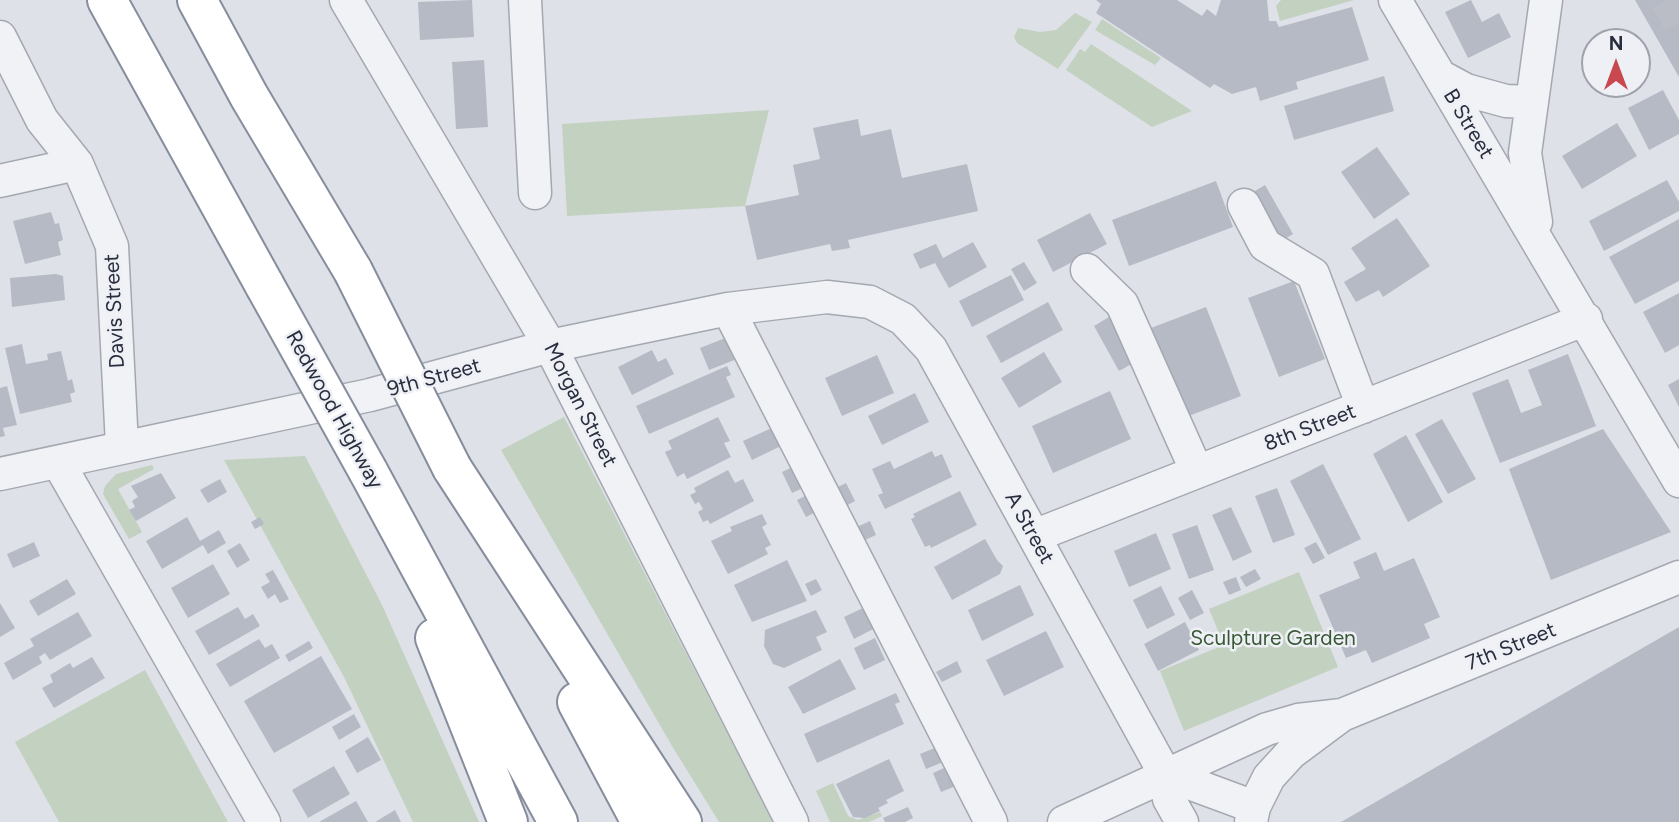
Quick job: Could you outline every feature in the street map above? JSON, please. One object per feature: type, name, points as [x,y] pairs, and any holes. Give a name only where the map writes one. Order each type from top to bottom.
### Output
[{"type":"highway","points":[[88,0],[198,168]]},
{"type":"highway","name":"Redwood Highway","points":[[107,0],[368,471],[558,822]]},
{"type":"highway","points":[[197,0],[249,96],[353,271],[452,468],[641,822]]},
{"type":"highway","points":[[210,0],[249,96]]},
{"type":"highway","points":[[452,468],[682,822]]},
{"type":"highway","points":[[368,471],[508,822]]},
{"type":"street","name":"Morgan Street","points":[[346,0],[550,346],[792,822]]},
{"type":"street","points":[[524,0],[535,193]]},
{"type":"street","name":"B Street","points":[[1395,0],[1586,319],[1679,481]]},
{"type":"street","name":"B Street","points":[[1543,247],[1532,208],[1525,153],[1546,0]]},
{"type":"street","name":"Davis Street","points":[[0,37],[42,120],[77,163],[113,246],[122,446]]},
{"type":"street","points":[[1440,76],[1479,94],[1506,101],[1531,102]]},
{"type":"street","points":[[0,181],[77,163]]},
{"type":"street","points":[[1244,205],[1265,245],[1313,274],[1363,407]]},
{"type":"street","points":[[1087,270],[1122,304],[1197,472]]},
{"type":"street","name":"9th Street","points":[[0,474],[370,395],[550,346],[728,309],[827,297],[870,302]]},
{"type":"street","name":"A Street","points":[[870,302],[903,319],[930,349],[1165,774],[1169,799],[1182,822]]},
{"type":"street","points":[[728,309],[991,822]]},
{"type":"street","name":"8th Street","points":[[1034,536],[1586,319]]},
{"type":"street","points":[[58,462],[250,780],[264,822]]},
{"type":"street","name":"7th Street","points":[[1253,815],[1269,777],[1291,753],[1342,715],[1679,577]]},
{"type":"street","name":"7th Street","points":[[1064,822],[1267,729],[1298,720],[1342,715]]},
{"type":"street","points":[[1165,774],[1253,815]]},
{"type":"green space","points":[[1281,0],[1354,0],[1280,21],[1276,6]]},
{"type":"green space","points":[[1075,13],[1092,22],[1058,69],[1017,43],[1014,37],[1018,28],[1040,32],[1056,30]]},
{"type":"green space","points":[[1102,19],[1161,58],[1155,65],[1095,30]]},
{"type":"green space","points":[[1091,44],[1192,111],[1152,127],[1066,70],[1080,49],[1085,52]]},
{"type":"green space","points":[[769,110],[745,206],[567,216],[562,124]]},
{"type":"green space","points":[[564,417],[773,822],[719,822],[672,746],[501,450]]},
{"type":"green space","points":[[305,456],[382,605],[479,822],[413,822],[344,677],[224,460]]},
{"type":"green space","points":[[152,465],[154,469],[118,489],[142,532],[129,539],[103,494],[105,486],[116,474]]},
{"type":"green space","name":"Sculpture Garden","points":[[1299,572],[1338,667],[1184,731],[1160,671],[1224,645],[1209,609]]},
{"type":"green space","points":[[145,670],[228,822],[59,822],[15,742]]},
{"type":"green space","points":[[833,783],[848,816],[858,820],[880,812],[882,816],[869,822],[830,822],[816,791]]},
{"type":"building","points":[[472,0],[474,37],[420,40],[418,2]]},
{"type":"building","points":[[1096,0],[1177,0],[1202,16],[1207,9],[1216,16],[1221,0],[1267,0],[1269,21],[1276,21],[1279,27],[1352,7],[1369,60],[1296,82],[1298,89],[1260,101],[1256,87],[1232,94],[1214,84],[1210,88],[1096,13],[1101,4]]},
{"type":"building","points":[[1471,0],[1482,22],[1499,13],[1511,37],[1468,58],[1445,12]]},
{"type":"building","points":[[1635,0],[1679,0],[1679,77]]},
{"type":"building","points":[[484,60],[488,127],[456,129],[452,62]]},
{"type":"building","points":[[1384,76],[1394,111],[1294,140],[1284,106]]},
{"type":"building","points":[[1663,90],[1679,120],[1679,134],[1649,150],[1628,108]]},
{"type":"building","points":[[858,119],[861,136],[891,129],[902,178],[967,164],[978,211],[848,240],[850,248],[832,251],[830,244],[757,260],[745,206],[799,195],[793,165],[820,159],[813,128]]},
{"type":"building","points":[[1617,123],[1637,156],[1582,189],[1562,156]]},
{"type":"building","points":[[1377,147],[1410,194],[1374,219],[1341,172]]},
{"type":"building","points":[[1667,180],[1679,202],[1679,211],[1604,251],[1589,221]]},
{"type":"building","points":[[1216,181],[1233,227],[1129,266],[1112,220]]},
{"type":"building","points":[[1265,185],[1293,234],[1276,244],[1248,195]]},
{"type":"building","points":[[51,212],[55,224],[59,223],[63,240],[58,242],[61,255],[25,264],[13,221]]},
{"type":"building","points":[[1090,213],[1107,244],[1053,272],[1037,240]]},
{"type":"building","points":[[1397,218],[1430,266],[1383,297],[1379,290],[1356,302],[1344,282],[1366,269],[1351,248]]},
{"type":"building","points":[[1679,219],[1679,281],[1635,304],[1609,257]]},
{"type":"building","points":[[973,242],[987,267],[949,288],[935,263],[920,269],[913,254],[936,244],[943,258]]},
{"type":"building","points":[[1024,262],[1037,283],[1024,291],[1011,269]]},
{"type":"building","points":[[56,274],[63,276],[65,300],[12,307],[10,278]]},
{"type":"building","points":[[1011,275],[1024,300],[972,327],[959,301]]},
{"type":"building","points":[[1294,281],[1325,359],[1279,377],[1248,298]]},
{"type":"building","points":[[1679,293],[1679,345],[1665,353],[1643,312]]},
{"type":"building","points":[[1048,302],[1063,330],[1001,363],[986,336]]},
{"type":"building","points":[[1206,307],[1241,396],[1186,417],[1151,328]]},
{"type":"building","points":[[1109,317],[1135,362],[1119,371],[1094,326]]},
{"type":"building","points":[[728,337],[737,359],[709,370],[700,348]]},
{"type":"building","points":[[22,344],[26,364],[48,360],[47,354],[61,351],[68,381],[72,379],[75,392],[70,394],[72,402],[20,414],[5,348]]},
{"type":"building","points":[[652,350],[658,362],[666,358],[674,374],[632,395],[618,367]]},
{"type":"building","points":[[1044,352],[1062,382],[1019,408],[1001,378]]},
{"type":"building","points":[[1568,354],[1596,426],[1500,463],[1472,393],[1508,379],[1521,413],[1542,405],[1528,370]]},
{"type":"building","points":[[877,355],[894,393],[842,416],[825,378]]},
{"type":"building","points":[[727,366],[731,375],[726,377],[735,397],[649,434],[636,406]]},
{"type":"building","points":[[1679,379],[1679,407],[1668,385]]},
{"type":"building","points":[[7,386],[17,425],[3,428],[5,436],[0,437],[0,388]]},
{"type":"building","points":[[1110,391],[1131,439],[1053,473],[1032,426]]},
{"type":"building","points":[[915,393],[929,422],[882,445],[868,416]]},
{"type":"building","points":[[718,417],[730,441],[724,443],[731,457],[687,479],[684,473],[677,477],[665,452],[672,449],[668,441]]},
{"type":"building","points":[[1442,419],[1476,479],[1448,494],[1415,434]]},
{"type":"building","points":[[774,427],[783,445],[752,460],[743,441]]},
{"type":"building","points":[[1603,429],[1671,532],[1551,580],[1509,469]]},
{"type":"building","points":[[1406,435],[1443,502],[1408,522],[1373,454]]},
{"type":"building","points":[[932,451],[935,457],[942,454],[952,477],[885,509],[878,495],[883,493],[872,469],[890,461],[894,469]]},
{"type":"building","points":[[1323,464],[1361,539],[1328,555],[1290,481]]},
{"type":"building","points":[[795,466],[805,487],[792,493],[782,472]]},
{"type":"building","points":[[728,470],[735,483],[743,479],[754,501],[710,524],[708,520],[703,522],[698,512],[703,509],[699,502],[695,504],[690,495],[696,492],[694,488]]},
{"type":"building","points":[[161,473],[176,498],[136,521],[129,510],[135,507],[132,501],[138,497],[131,486]]},
{"type":"building","points":[[220,479],[227,492],[208,503],[200,490]]},
{"type":"building","points":[[846,483],[855,501],[842,508],[832,490]]},
{"type":"building","points":[[1277,488],[1295,535],[1273,543],[1255,496]]},
{"type":"building","points":[[960,491],[977,525],[931,548],[930,545],[925,547],[911,519],[915,517],[913,514]]},
{"type":"building","points":[[805,496],[814,513],[806,517],[797,500]]},
{"type":"building","points":[[1231,507],[1252,552],[1233,561],[1212,515]]},
{"type":"building","points":[[762,514],[767,524],[762,527],[771,545],[765,548],[768,554],[728,574],[711,541],[732,531],[730,527]]},
{"type":"building","points":[[187,517],[200,541],[219,530],[226,543],[208,554],[203,545],[162,569],[146,541]]},
{"type":"building","points":[[260,517],[264,524],[255,529],[251,522]]},
{"type":"building","points":[[870,521],[876,535],[854,545],[848,531]]},
{"type":"building","points":[[1197,525],[1214,570],[1189,579],[1172,534]]},
{"type":"building","points":[[1156,533],[1171,569],[1129,587],[1114,551]]},
{"type":"building","points":[[985,539],[1003,566],[1000,574],[952,600],[934,567]]},
{"type":"building","points":[[34,542],[40,556],[13,568],[7,554]]},
{"type":"building","points":[[1316,542],[1325,558],[1313,564],[1304,548]]},
{"type":"building","points":[[240,543],[250,560],[237,568],[227,551]]},
{"type":"building","points":[[1376,552],[1384,571],[1414,558],[1440,617],[1424,624],[1430,638],[1372,663],[1366,650],[1346,658],[1319,595],[1360,578],[1353,562]]},
{"type":"building","points":[[787,560],[807,601],[752,622],[734,585]]},
{"type":"building","points":[[213,564],[230,594],[188,618],[171,588]]},
{"type":"building","points":[[1255,569],[1261,579],[1246,587],[1240,577]]},
{"type":"building","points":[[273,570],[289,599],[280,603],[275,594],[268,599],[261,587],[270,582],[265,574]]},
{"type":"building","points":[[1236,577],[1241,590],[1229,595],[1223,582]]},
{"type":"building","points":[[67,579],[76,594],[38,616],[29,601]]},
{"type":"building","points":[[816,579],[822,590],[811,596],[805,584]]},
{"type":"building","points":[[1020,585],[1034,615],[982,641],[968,610]]},
{"type":"building","points":[[1161,586],[1175,615],[1147,629],[1133,600]]},
{"type":"building","points":[[1192,590],[1204,613],[1190,620],[1178,598]]},
{"type":"building","points":[[0,603],[15,628],[0,637]]},
{"type":"building","points":[[238,607],[245,619],[253,614],[260,626],[209,655],[195,631]]},
{"type":"building","points":[[865,607],[875,628],[854,639],[844,617]]},
{"type":"building","points":[[816,610],[827,632],[816,637],[822,650],[784,668],[773,664],[764,646],[765,630]]},
{"type":"building","points":[[78,612],[92,636],[50,660],[45,653],[39,657],[42,663],[13,680],[4,663],[34,646],[30,639]]},
{"type":"building","points":[[1185,622],[1199,650],[1158,671],[1144,644]]},
{"type":"building","points":[[1679,627],[1679,822],[1341,822]]},
{"type":"building","points":[[1046,631],[1064,667],[1004,696],[986,660]]},
{"type":"building","points":[[875,638],[885,660],[864,670],[854,648]]},
{"type":"building","points":[[259,639],[265,648],[272,644],[280,658],[230,687],[216,664]]},
{"type":"building","points":[[309,641],[313,648],[289,662],[285,655]]},
{"type":"building","points":[[321,656],[352,709],[274,753],[244,701]]},
{"type":"building","points":[[92,657],[105,678],[54,708],[42,688],[53,682],[50,675],[70,663],[73,668]]},
{"type":"building","points":[[840,659],[856,689],[803,714],[788,687]]},
{"type":"building","points":[[957,661],[962,672],[942,682],[936,672]]},
{"type":"building","points":[[896,693],[900,702],[895,704],[904,724],[817,763],[804,734]]},
{"type":"building","points":[[354,714],[361,727],[339,740],[332,727]]},
{"type":"building","points":[[368,737],[381,760],[357,773],[345,751]]},
{"type":"building","points":[[942,745],[948,760],[926,769],[920,754]]},
{"type":"building","points":[[889,759],[904,791],[886,800],[888,803],[878,808],[880,811],[865,818],[853,817],[836,784]]},
{"type":"building","points":[[955,763],[963,783],[941,792],[933,773]]},
{"type":"building","points":[[334,766],[350,794],[308,818],[292,790]]},
{"type":"building","points":[[356,801],[368,822],[319,822]]},
{"type":"building","points":[[908,807],[913,818],[905,822],[885,822],[883,818]]},
{"type":"building","points":[[395,810],[401,822],[375,822]]},
{"type":"tunnel","points":[[1666,0],[1679,23]]}]
